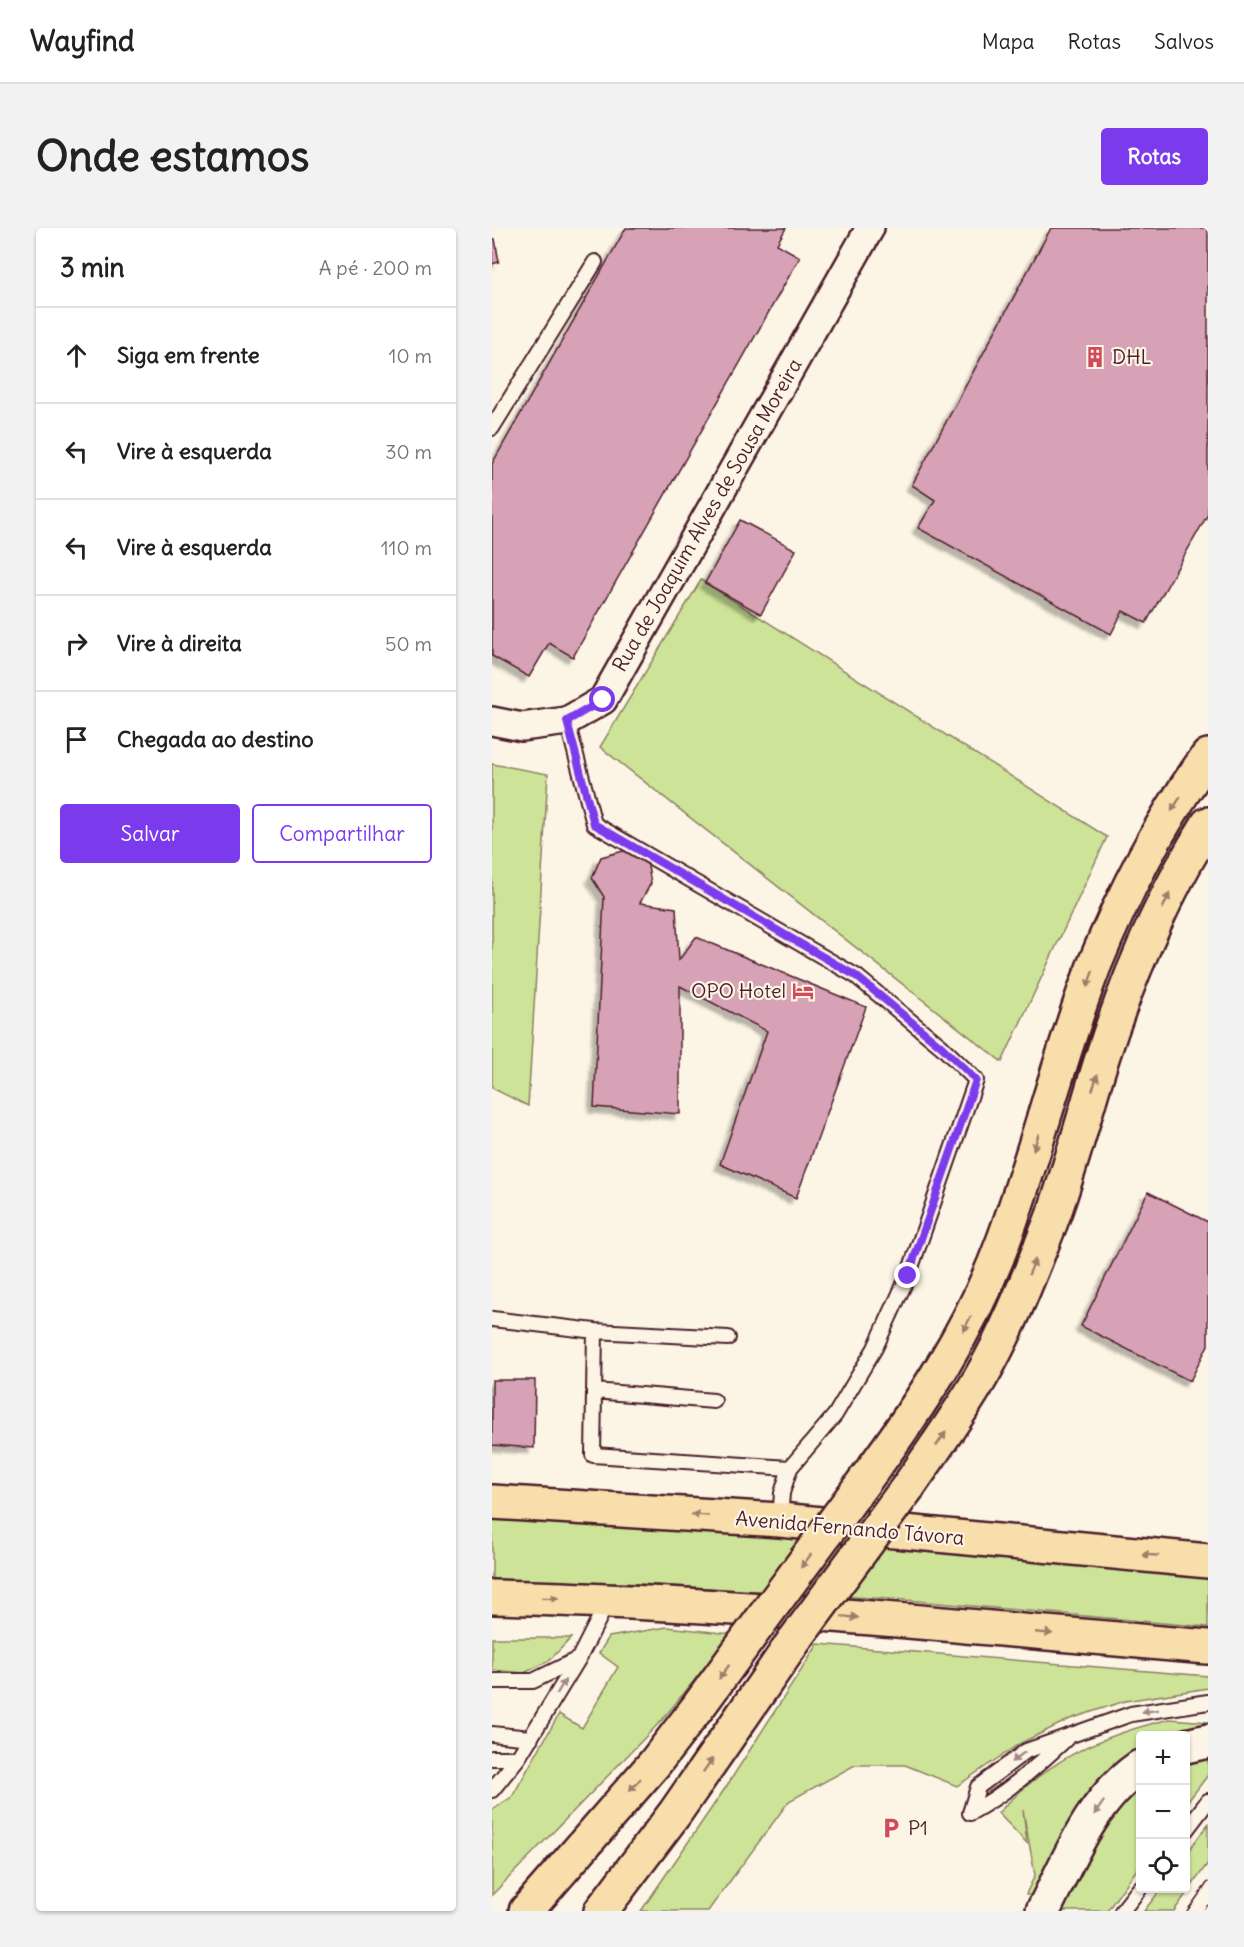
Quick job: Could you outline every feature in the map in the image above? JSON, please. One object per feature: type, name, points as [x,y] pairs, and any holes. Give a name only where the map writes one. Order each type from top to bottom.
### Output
[{"type":"main road","points":[[526,1911],[654,1764],[698,1707],[926,1395],[956,1347],[981,1296],[1003,1242],[1073,1026],[1116,915],[1170,813],[1208,756]]},
{"type":"main road","points":[[601,1911],[675,1813],[794,1641],[908,1487],[969,1396],[1008,1325],[1051,1222],[1104,1053],[1124,999],[1169,894],[1208,824]]},
{"type":"main road","name":"Avenida Fernando Távora","points":[[492,1502],[780,1520],[1208,1561]]},
{"type":"main road","points":[[492,1597],[609,1599],[724,1607],[1208,1647]]},
{"type":"main road","points":[[1190,1745],[1208,1741]]},
{"type":"main road","points":[[1044,1909],[1089,1823],[1110,1793],[1136,1770]]},
{"type":"main road","points":[[618,1911],[675,1813]]},
{"type":"main road","points":[[505,1911],[608,1816]]},
{"type":"main road","points":[[547,1911],[608,1816]]},
{"type":"street","name":"Rua de Joaquim Alves de Sousa Moreira","points":[[492,721],[522,727],[567,721],[603,700],[870,228]]},
{"type":"lane","points":[[492,428],[595,262]]},
{"type":"lane","points":[[567,721],[594,824],[856,976],[942,1047],[976,1080],[908,1276],[875,1348],[835,1415],[790,1468],[782,1493],[780,1520]]},
{"type":"lane","points":[[492,1320],[595,1331],[728,1338]]},
{"type":"lane","points":[[595,1331],[593,1455],[790,1468]]},
{"type":"lane","points":[[594,1391],[714,1401]]},
{"type":"lane","points":[[492,1790],[531,1738],[579,1658],[609,1599]]},
{"type":"lane","points":[[492,1681],[533,1681],[579,1658]]},
{"type":"lane","points":[[1072,1734],[1036,1767],[993,1801],[970,1813],[978,1787],[1026,1751],[1072,1734],[1131,1714],[1208,1702]]},
{"type":"lane","points":[[492,1734],[531,1738]]},
{"type":"lane","points":[[492,1758],[518,1758]]},
{"type":"lane","points":[[1190,1824],[1208,1801]]},
{"type":"lane","points":[[1122,1911],[1136,1893]]},
{"type":"green space","points":[[701,580],[1107,837],[1002,1062],[600,747]]},
{"type":"green space","points":[[492,764],[548,774],[528,1106],[492,1088]]},
{"type":"green space","points":[[492,1519],[784,1535],[1208,1576],[1208,1627],[905,1600],[624,1583],[492,1584]]},
{"type":"green space","points":[[667,1627],[732,1634],[662,1720],[492,1895],[492,1810],[512,1797],[559,1714],[582,1728],[618,1667],[599,1653],[609,1637]]},
{"type":"green space","points":[[492,1638],[571,1638],[549,1661],[524,1673],[492,1670]]},
{"type":"green space","points":[[818,1644],[1208,1676],[1208,1688],[1125,1701],[1070,1719],[1019,1744],[957,1786],[905,1765],[855,1765],[789,1801],[708,1911],[641,1911],[726,1787]]},
{"type":"green space","points":[[1170,1719],[1208,1722],[1208,1775],[1190,1799],[1190,1731],[1136,1731],[1136,1871],[1107,1911],[1062,1911],[1026,1894],[1035,1875],[1023,1810],[1027,1843],[998,1813],[1036,1778],[1076,1752],[1120,1733]]},
{"type":"green space","points":[[1208,1824],[1208,1863],[1190,1888],[1190,1849]]},
{"type":"green space","points":[[1158,1893],[1187,1893],[1174,1911],[1144,1911]]},
{"type":"building","points":[[626,228],[786,228],[777,244],[800,257],[573,657],[549,643],[529,677],[492,656],[492,464]]},
{"type":"building","name":"DHL","points":[[1051,228],[1208,228],[1208,514],[1146,623],[1123,611],[1111,634],[918,528],[935,500],[912,485]]},
{"type":"building","points":[[492,239],[495,239],[499,262],[492,264]]},
{"type":"building","points":[[740,520],[796,550],[761,614],[705,583]]},
{"type":"building","points":[[627,850],[647,861],[651,883],[640,903],[676,908],[679,960],[696,937],[866,1007],[796,1198],[720,1164],[767,1031],[680,986],[680,1114],[594,1107],[604,897],[592,878],[601,857]]},
{"type":"building","points":[[1148,1192],[1208,1222],[1208,1345],[1190,1381],[1081,1326]]},
{"type":"building","points":[[492,1380],[535,1380],[534,1448],[492,1445]]},
{"type":"tram line","points":[[1187,1911],[1208,1882]]},
{"type":"tram line","points":[[1204,1911],[1208,1905]]},
{"type":"place","name":"DHL","points":[[1095,357]]},
{"type":"place","name":"OPO Hotel","points":[[803,991]]},
{"type":"place","name":"P1","points":[[891,1828]]},
{"type":"route","points":[[603,700],[567,721],[594,824],[856,976],[942,1047],[976,1080],[908,1276]]}]
